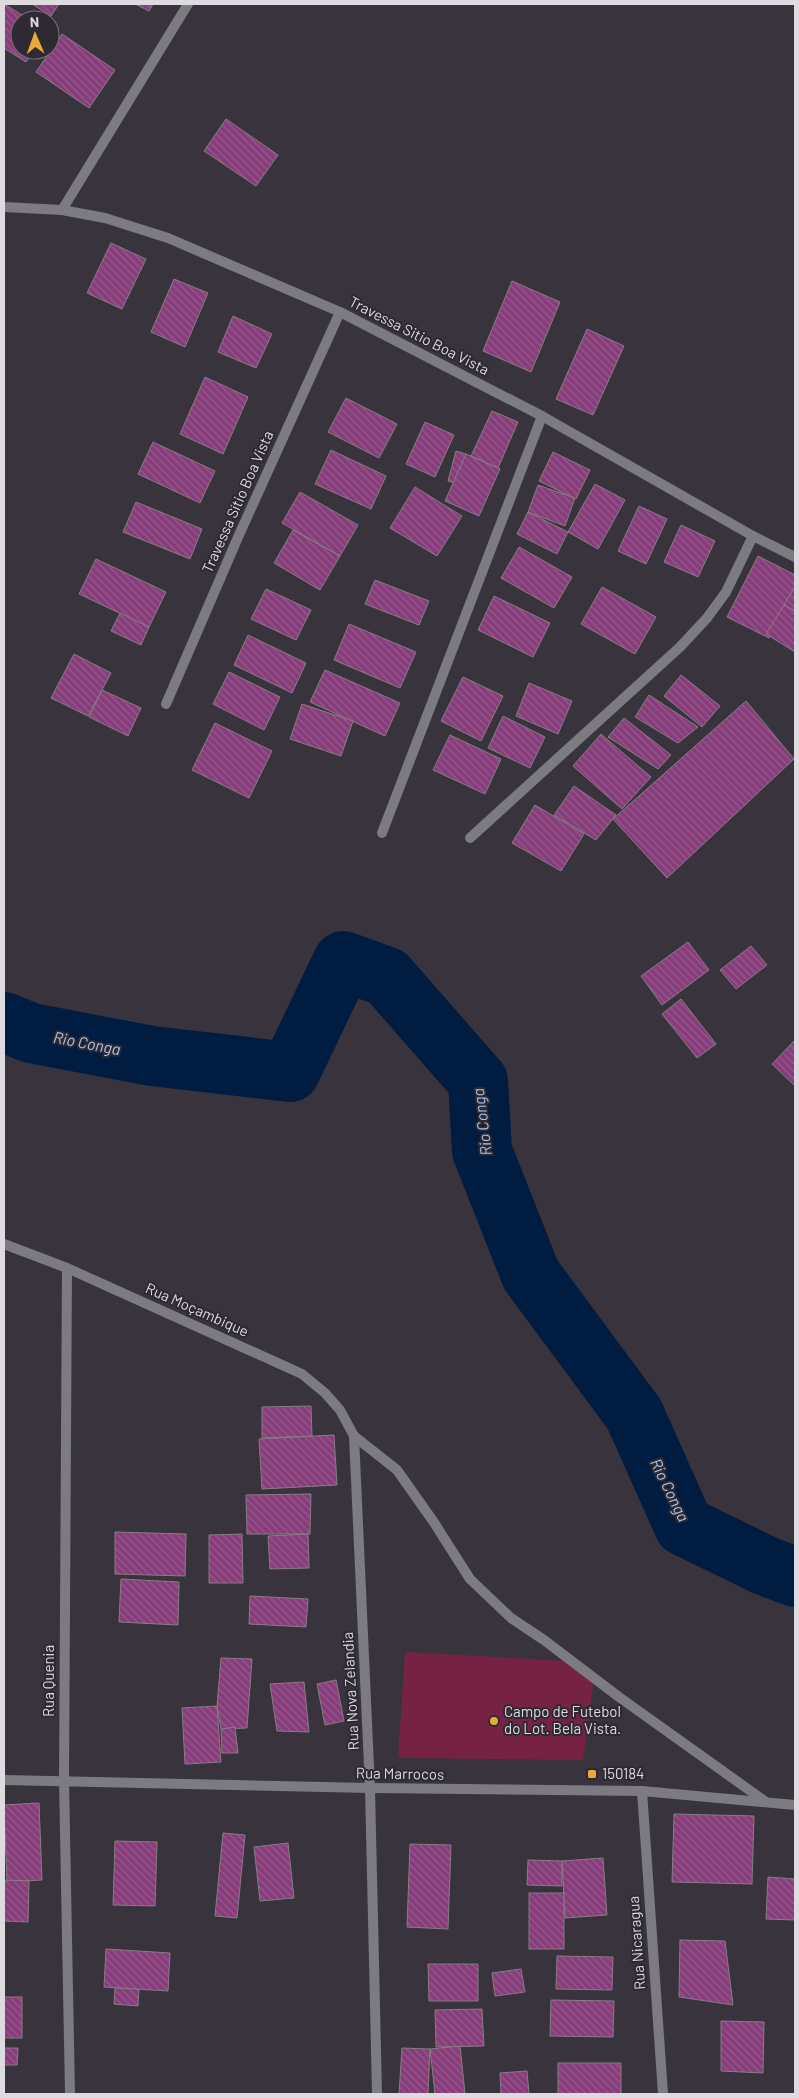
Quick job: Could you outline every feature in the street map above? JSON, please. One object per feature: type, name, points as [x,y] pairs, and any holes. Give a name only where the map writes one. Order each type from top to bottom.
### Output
[{"type":"street","points":[[62,210],[188,4]]},
{"type":"street","name":"Travessa Sitio Boa Vista","points":[[4,207],[62,210],[105,218],[168,238],[340,312],[542,416],[753,536],[795,557]]},
{"type":"street","name":"Travessa Sítio Boa Vista","points":[[166,704],[239,534],[340,312]]},
{"type":"street","points":[[382,833],[542,416]]},
{"type":"street","points":[[470,838],[680,647],[707,618],[726,592],[753,536]]},
{"type":"street","name":"Rua Moçambique","points":[[4,1244],[67,1268],[302,1374],[325,1393],[340,1410],[354,1436]]},
{"type":"street","name":"Rua Quenia","points":[[67,1268],[64,1780],[70,2094]]},
{"type":"street","points":[[354,1436],[397,1470],[433,1521],[470,1579],[511,1618],[766,1802]]},
{"type":"street","name":"Rua Nova Zelandia","points":[[354,1436],[370,1788],[377,2094]]},
{"type":"street","name":"Rua Marrocos","points":[[4,1780],[370,1788],[642,1791],[795,1806]]},
{"type":"street","name":"Rua Nicaragua","points":[[642,1791],[663,2094]]},
{"type":"shaded area","name":"Campo de Futebol do Lot. Bela Vista.","points":[[405,1652],[568,1661],[593,1684],[583,1760],[398,1758]]},
{"type":"building","points":[[4,4],[14,10],[10,10],[10,52],[4,48]]},
{"type":"building","points":[[32,4],[59,4],[55,10],[42,10]]},
{"type":"building","points":[[135,4],[153,4],[149,11]]},
{"type":"building","points":[[62,34],[115,70],[89,108],[36,72],[44,60],[60,60],[60,37]]},
{"type":"building","points":[[226,119],[278,155],[256,186],[204,151]]},
{"type":"building","points":[[111,243],[146,259],[122,309],[87,293]]},
{"type":"building","points":[[174,279],[208,293],[185,347],[151,332]]},
{"type":"building","points":[[512,281],[560,302],[531,372],[483,351]]},
{"type":"building","points":[[233,316],[272,334],[256,368],[218,352]]},
{"type":"building","points":[[587,329],[624,346],[593,415],[556,399]]},
{"type":"building","points":[[205,377],[248,397],[223,454],[180,434]]},
{"type":"building","points":[[346,398],[397,424],[379,458],[328,432]]},
{"type":"building","points":[[492,411],[518,422],[498,468],[471,456]]},
{"type":"building","points":[[425,422],[454,435],[435,477],[406,464]]},
{"type":"building","points":[[153,442],[215,471],[200,503],[138,474]]},
{"type":"building","points":[[331,450],[386,476],[371,509],[315,484]]},
{"type":"building","points":[[456,451],[466,454],[458,484],[448,481]]},
{"type":"building","points":[[553,452],[590,470],[576,499],[539,481]]},
{"type":"building","points":[[466,454],[500,469],[479,516],[445,501]]},
{"type":"building","points":[[595,484],[625,500],[598,549],[568,532]]},
{"type":"building","points":[[538,485],[575,498],[565,526],[528,512]]},
{"type":"building","points":[[415,487],[462,516],[437,556],[390,528]]},
{"type":"building","points":[[300,492],[358,525],[340,556],[282,523]]},
{"type":"building","points":[[136,502],[202,529],[190,559],[123,532]]},
{"type":"building","points":[[639,506],[667,519],[646,564],[618,551]]},
{"type":"building","points":[[528,512],[568,532],[557,554],[517,534]]},
{"type":"building","points":[[681,525],[715,541],[698,577],[664,562]]},
{"type":"building","points":[[293,530],[340,556],[320,590],[274,563]]},
{"type":"building","points":[[519,547],[572,577],[554,608],[501,578]]},
{"type":"building","points":[[758,556],[795,575],[795,586],[769,638],[727,617]]},
{"type":"building","points":[[96,559],[166,592],[149,627],[79,594]]},
{"type":"building","points":[[375,580],[429,601],[419,625],[365,604]]},
{"type":"building","points":[[795,586],[795,611],[784,605]]},
{"type":"building","points":[[602,587],[656,617],[635,654],[581,624]]},
{"type":"building","points":[[266,589],[311,610],[296,640],[251,619]]},
{"type":"building","points":[[494,596],[550,623],[533,657],[478,630]]},
{"type":"building","points":[[784,605],[795,611],[795,652],[766,634]]},
{"type":"building","points":[[120,613],[149,627],[141,645],[111,631]]},
{"type":"building","points":[[349,624],[416,652],[400,688],[334,660]]},
{"type":"building","points":[[248,635],[306,663],[292,693],[234,665]]},
{"type":"building","points":[[74,654],[111,673],[88,716],[51,698]]},
{"type":"building","points":[[325,670],[400,703],[385,736],[310,702]]},
{"type":"building","points":[[229,672],[280,697],[264,730],[213,704]]},
{"type":"building","points":[[681,675],[720,706],[702,727],[664,696]]},
{"type":"building","points":[[463,677],[503,696],[481,741],[441,721]]},
{"type":"building","points":[[529,683],[572,701],[558,734],[516,716]]},
{"type":"building","points":[[102,690],[141,708],[128,736],[89,717]]},
{"type":"building","points":[[649,695],[698,727],[678,743],[635,717]]},
{"type":"building","points":[[746,701],[794,759],[667,878],[613,819]]},
{"type":"building","points":[[302,704],[353,721],[341,756],[290,739]]},
{"type":"building","points":[[503,716],[545,737],[530,768],[488,748]]},
{"type":"building","points":[[624,718],[671,755],[658,769],[608,737]]},
{"type":"building","points":[[215,723],[272,751],[249,798],[192,770]]},
{"type":"building","points":[[601,734],[651,777],[622,809],[573,766]]},
{"type":"building","points":[[450,735],[501,759],[485,794],[433,770]]},
{"type":"building","points":[[574,786],[616,815],[596,840],[554,815]]},
{"type":"building","points":[[535,805],[584,834],[561,871],[512,843]]},
{"type":"building","points":[[688,942],[709,970],[662,1005],[641,976]]},
{"type":"building","points":[[751,946],[767,965],[736,989],[720,970]]},
{"type":"building","points":[[681,999],[716,1044],[697,1058],[662,1014]]},
{"type":"building","points":[[795,1040],[795,1086],[772,1064]]},
{"type":"building","points":[[311,1406],[312,1436],[262,1438],[262,1407]]},
{"type":"building","points":[[334,1435],[337,1485],[262,1489],[259,1439]]},
{"type":"building","points":[[311,1494],[310,1534],[247,1534],[246,1495]]},
{"type":"building","points":[[115,1532],[186,1534],[185,1576],[115,1574]]},
{"type":"building","points":[[242,1534],[243,1583],[209,1583],[209,1535]]},
{"type":"building","points":[[308,1534],[309,1568],[270,1569],[268,1536]]},
{"type":"building","points":[[121,1579],[179,1582],[178,1625],[119,1622]]},
{"type":"building","points":[[250,1596],[308,1599],[306,1627],[249,1624]]},
{"type":"building","points":[[221,1658],[252,1659],[247,1728],[221,1729],[217,1706]]},
{"type":"building","points":[[336,1680],[344,1721],[325,1725],[317,1684]]},
{"type":"building","points":[[304,1682],[309,1732],[277,1731],[270,1684]]},
{"type":"building","points":[[217,1706],[221,1762],[185,1764],[182,1708]]},
{"type":"building","points":[[235,1727],[238,1753],[222,1753],[221,1729]]},
{"type":"building","points":[[39,1803],[42,1880],[7,1882],[4,1805]]},
{"type":"building","points":[[674,1814],[754,1816],[752,1884],[672,1882]]},
{"type":"building","points":[[223,1833],[245,1835],[237,1918],[215,1916]]},
{"type":"building","points":[[115,1841],[157,1842],[155,1906],[113,1905]]},
{"type":"building","points":[[288,1843],[294,1898],[260,1901],[254,1847]]},
{"type":"building","points":[[410,1844],[451,1845],[448,1929],[407,1927]]},
{"type":"building","points":[[603,1858],[607,1915],[565,1918],[562,1861]]},
{"type":"building","points":[[528,1860],[562,1861],[562,1886],[527,1885]]},
{"type":"building","points":[[768,1877],[795,1879],[795,1920],[766,1919]]},
{"type":"building","points":[[4,1880],[29,1881],[28,1922],[4,1921]]},
{"type":"building","points":[[529,1893],[564,1893],[564,1949],[529,1949]]},
{"type":"building","points":[[680,1940],[725,1941],[733,2005],[679,1997]]},
{"type":"building","points":[[106,1949],[170,1953],[168,1991],[104,1987]]},
{"type":"building","points":[[557,1956],[613,1957],[612,1990],[556,1989]]},
{"type":"building","points":[[428,1964],[478,1964],[478,2001],[429,2001]]},
{"type":"building","points":[[521,1969],[525,1992],[495,1996],[492,1973]]},
{"type":"building","points":[[115,1988],[139,1989],[138,2006],[114,2004]]},
{"type":"building","points":[[4,1997],[22,1997],[22,2038],[4,2038]]},
{"type":"building","points":[[551,2000],[614,2001],[613,2037],[550,2036]]},
{"type":"building","points":[[482,2009],[484,2046],[436,2047],[435,2010]]},
{"type":"building","points":[[721,2021],[764,2022],[763,2073],[721,2071]]},
{"type":"building","points":[[460,2046],[465,2094],[435,2094],[430,2049]]},
{"type":"building","points":[[4,2048],[18,2048],[17,2065],[4,2065]]},
{"type":"building","points":[[402,2048],[430,2049],[428,2094],[399,2094]]},
{"type":"building","points":[[558,2063],[621,2063],[621,2094],[558,2094]]},
{"type":"building","points":[[527,2071],[529,2094],[501,2094],[500,2073]]},
{"type":"waterway","name":"Rio Conga","points":[[4,1022],[31,1033],[152,1056],[290,1072],[343,961],[387,977],[478,1081],[482,1151],[531,1275],[634,1414],[684,1526],[766,1566],[795,1577]]},
{"type":"place","name":"Campo de Futebol do Lot. Bela Vista.","points":[[494,1721]]},
{"type":"place","name":"150184","points":[[592,1774]]}]
